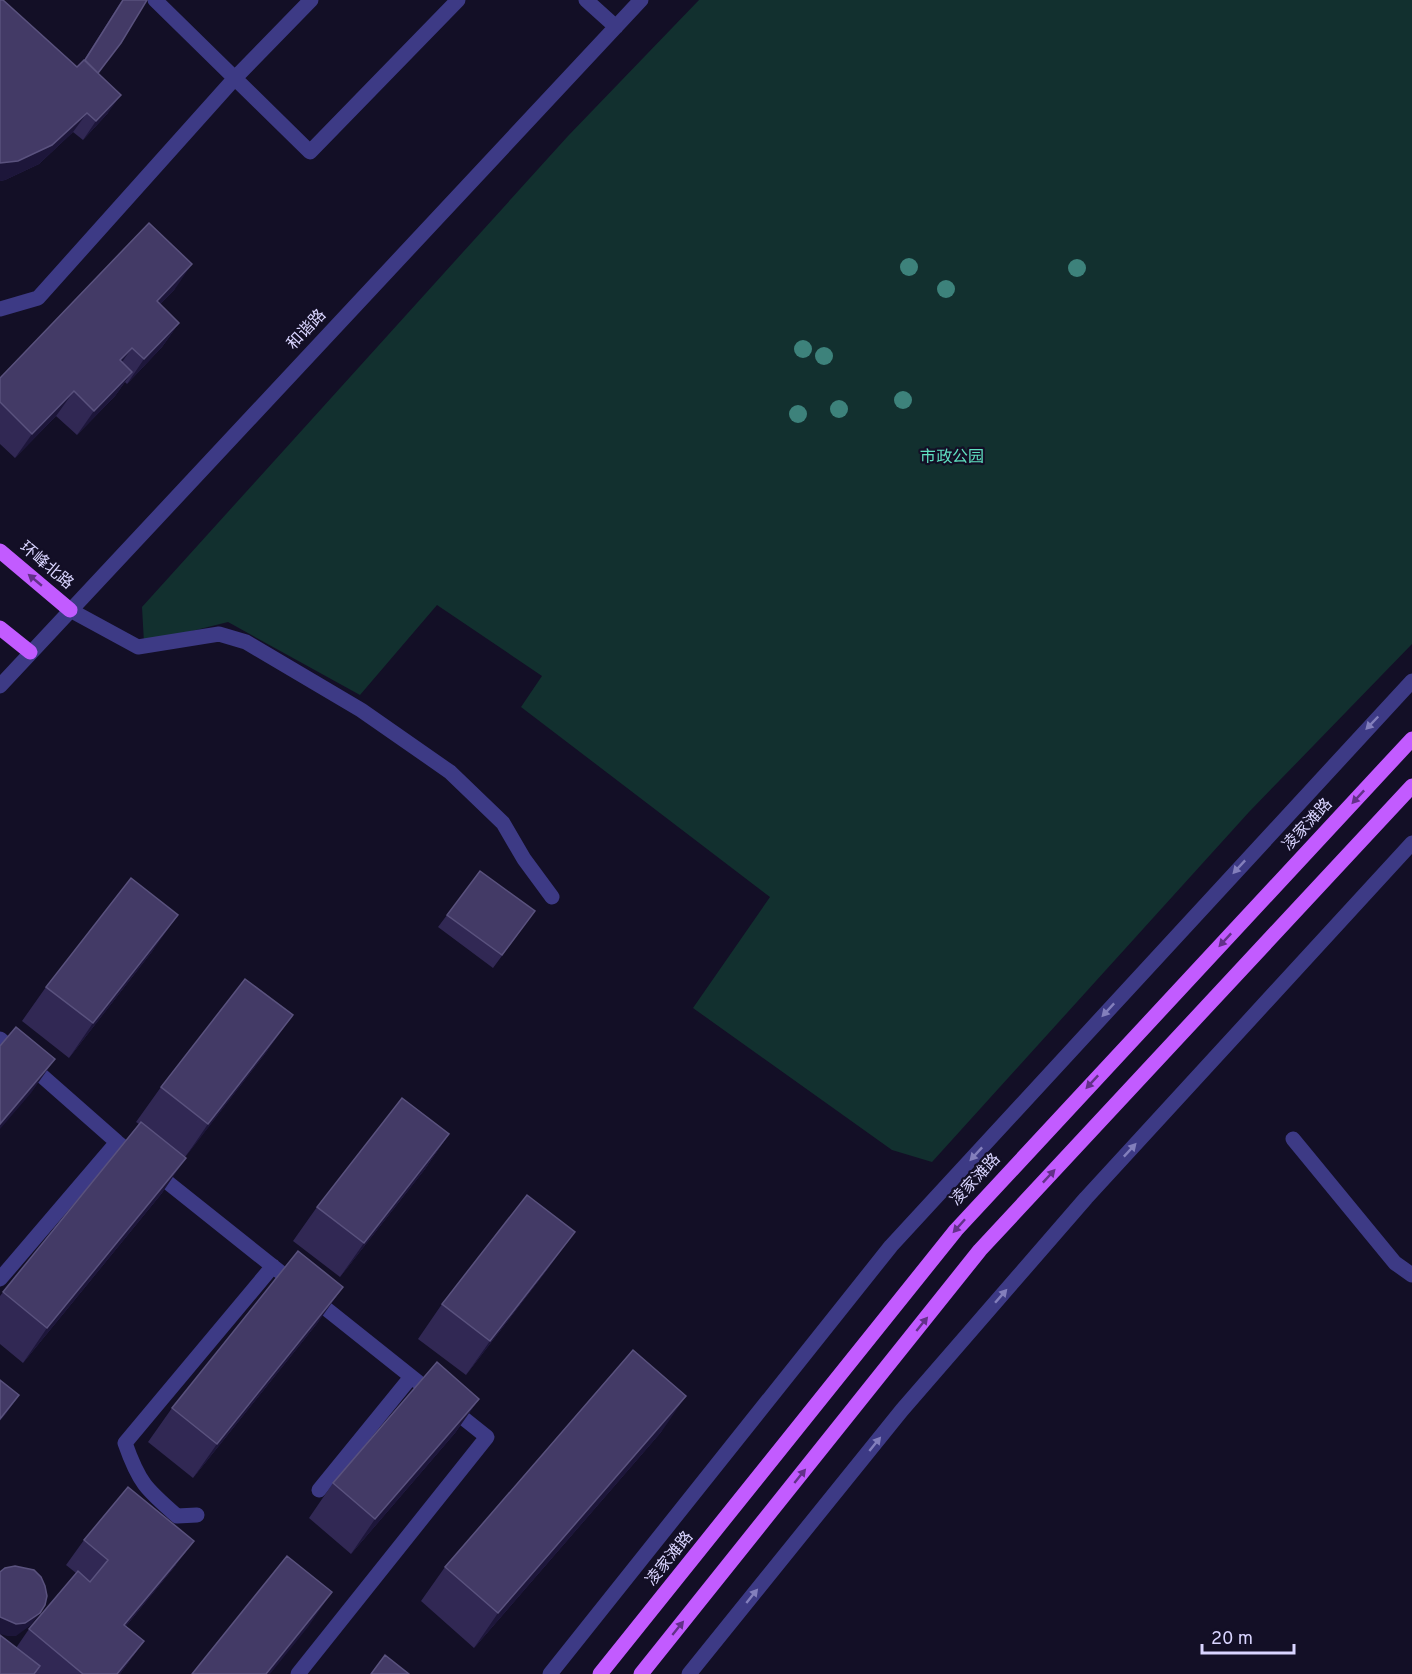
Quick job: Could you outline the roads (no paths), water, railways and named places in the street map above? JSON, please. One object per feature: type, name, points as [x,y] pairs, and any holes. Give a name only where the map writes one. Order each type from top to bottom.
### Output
[{"type":"main road","name":"环峰北路","points":[[0,551],[70,610]]},
{"type":"main road","points":[[0,628],[30,652]]},
{"type":"main road","name":"凌家滩路","points":[[600,1674],[956,1230],[1412,739]]},
{"type":"main road","points":[[641,1674],[980,1250],[1412,786]]},
{"type":"street","points":[[155,0],[310,152],[458,0]]},
{"type":"street","points":[[0,309],[38,298],[235,78],[311,0]]},
{"type":"street","points":[[586,0],[616,27]]},
{"type":"street","name":"和谐路","points":[[0,686],[641,0]]},
{"type":"street","points":[[70,610],[138,647],[219,634],[246,642],[361,710],[450,772],[496,816],[552,897]]},
{"type":"street","points":[[550,1674],[891,1246],[1412,681]]},
{"type":"street","points":[[689,1674],[902,1410],[1056,1233],[1412,843]]},
{"type":"street","points":[[0,1039],[117,1142],[487,1437],[298,1674]]},
{"type":"street","points":[[1293,1139],[1395,1263],[1412,1275]]},
{"type":"street","points":[[0,1279],[117,1142]]},
{"type":"street","points":[[197,1515],[177,1516],[147,1490],[136,1473],[125,1443],[273,1266]]},
{"type":"street","points":[[319,1490],[411,1377]]},
{"type":"park label","name":"市政公园","points":[[952,458]]}]
